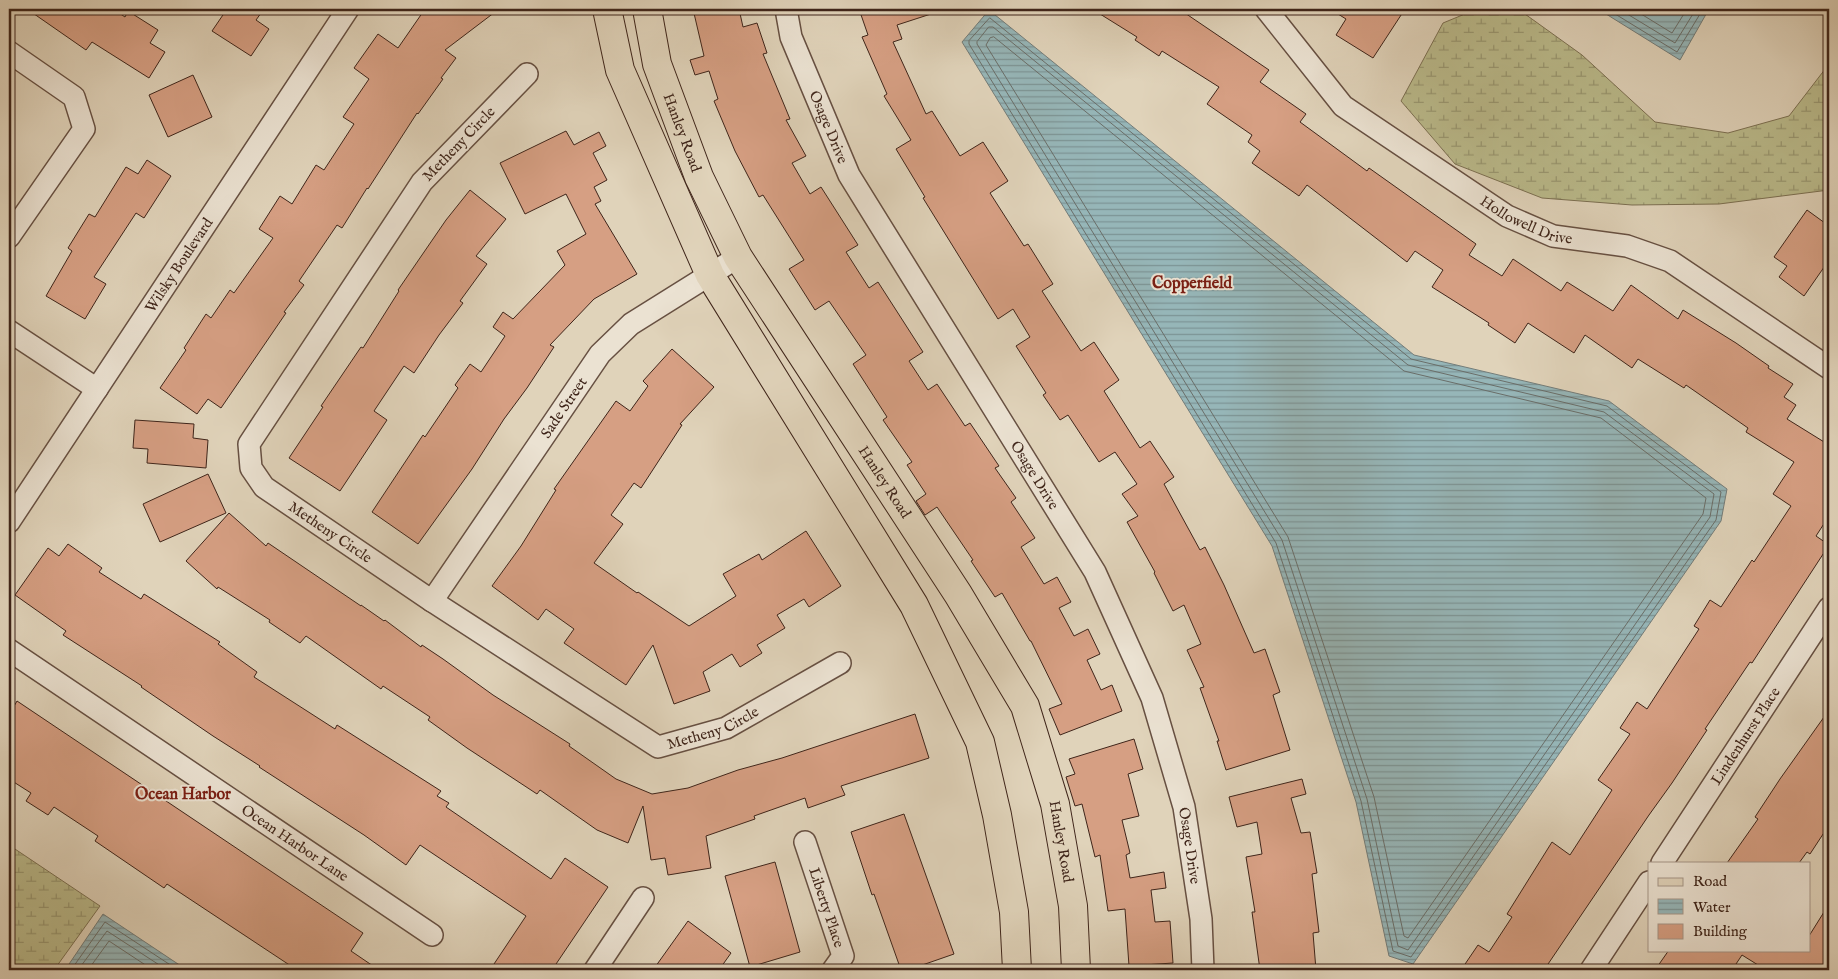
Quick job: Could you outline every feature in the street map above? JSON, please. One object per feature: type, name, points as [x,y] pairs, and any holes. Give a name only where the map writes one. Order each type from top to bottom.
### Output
[{"type":"main road","name":"Hanley Road","points":[[607,9],[620,70],[710,275],[914,605],[980,742],[997,815],[1014,912],[1017,970]]},
{"type":"main road","name":"Hanley Road","points":[[647,9],[660,72],[699,177],[738,257],[958,594],[1026,706],[1055,804],[1073,906],[1076,970]]},
{"type":"street","name":"Wilsky Boulevard","points":[[9,522],[348,9]]},
{"type":"street","name":"Osage Drive","points":[[786,9],[791,36],[849,175],[1095,572],[1152,698],[1184,807],[1201,919],[1203,970]]},
{"type":"street","name":"Hollowell Drive","points":[[1266,9],[1343,106],[1507,216],[1553,236],[1627,246],[1670,261],[1829,368]]},
{"type":"street","points":[[9,52],[74,97],[84,129],[9,237]]},
{"type":"street","name":"Metheny Circle","points":[[528,74],[422,182],[250,444],[251,468],[264,487],[432,601],[658,747],[726,728],[840,663]]},
{"type":"street","name":"Sade Street","points":[[432,601],[600,354],[631,324],[738,257]]},
{"type":"street","points":[[9,331],[97,389]]},
{"type":"street","name":"Lindenhurst Place","points":[[1663,862],[1829,608]]},
{"type":"street","name":"Ocean Harbor Lane","points":[[9,650],[432,935]]},
{"type":"street","name":"Liberty Place","points":[[806,842],[843,956],[834,970]]},
{"type":"street","points":[[1591,970],[1648,884]]},
{"type":"street","points":[[595,970],[643,898]]},
{"type":"green space","points":[[1477,9],[1518,9],[1582,55],[1655,122],[1728,133],[1789,116],[1829,64],[1829,190],[1719,204],[1632,205],[1542,198],[1455,164],[1401,101],[1443,23]]},
{"type":"green space","points":[[9,845],[100,906],[54,970],[9,970]]},
{"type":"water","points":[[1598,9],[1709,9],[1680,60]]},
{"type":"water","points":[[989,10],[1414,355],[1609,401],[1727,489],[1721,521],[1413,964],[1389,956],[1356,802],[1272,546],[962,42]]},
{"type":"water","points":[[103,914],[187,970],[65,970]]},
{"type":"building","points":[[27,9],[113,9],[125,17],[128,11],[158,30],[150,43],[165,52],[149,78],[92,42],[86,50]]},
{"type":"building","points":[[227,9],[264,9],[256,20],[269,29],[251,56],[212,31]]},
{"type":"building","points":[[425,9],[499,9],[445,50],[456,58],[441,78],[443,79],[417,113],[342,228],[337,225],[299,281],[304,285],[284,312],[286,313],[221,408],[208,399],[197,414],[160,388],[186,350],[184,348],[206,314],[211,318],[230,290],[234,293],[273,238],[259,229],[280,196],[292,204],[316,165],[324,170],[354,124],[343,117],[369,79],[354,68],[378,34],[398,48]]},
{"type":"building","points":[[693,9],[739,9],[743,27],[757,23],[767,53],[763,54],[790,119],[786,120],[806,156],[792,163],[810,194],[821,187],[858,245],[846,252],[869,288],[878,282],[923,352],[909,361],[928,390],[937,384],[965,426],[970,423],[999,466],[995,468],[1016,498],[1011,502],[1035,538],[1021,547],[1044,584],[1057,577],[1071,602],[1059,608],[1074,636],[1088,629],[1100,654],[1087,660],[1101,690],[1112,685],[1122,711],[1060,735],[1049,709],[1062,704],[1031,641],[1002,593],[995,597],[971,561],[973,560],[937,507],[925,515],[916,501],[926,494],[907,465],[912,462],[883,420],[887,417],[853,364],[866,355],[829,301],[815,310],[789,269],[804,260],[763,195],[759,197],[735,151],[714,101],[718,99],[709,71],[695,75],[690,60],[704,56]]},
{"type":"building","points":[[859,9],[936,9],[937,12],[897,25],[902,39],[893,42],[926,114],[932,111],[960,156],[983,142],[1008,181],[990,193],[1024,246],[1028,244],[1053,284],[1042,291],[1081,351],[1094,342],[1119,380],[1104,391],[1140,448],[1150,441],[1174,477],[1164,484],[1200,550],[1205,547],[1254,653],[1265,649],[1280,692],[1273,695],[1290,750],[1226,770],[1217,741],[1219,741],[1200,688],[1204,687],[1187,650],[1201,644],[1184,605],[1173,611],[1155,572],[1127,522],[1138,516],[1122,494],[1137,484],[1115,452],[1099,462],[1068,415],[1060,420],[1043,395],[1046,393],[1016,346],[1030,337],[1013,309],[998,319],[923,198],[925,197],[896,149],[911,140],[884,96],[887,94],[862,37],[868,35]]},
{"type":"building","points":[[1092,9],[1179,9],[1269,70],[1260,82],[1306,114],[1300,122],[1367,171],[1369,168],[1476,244],[1469,255],[1502,276],[1513,259],[1561,291],[1567,282],[1613,311],[1631,285],[1678,319],[1683,310],[1736,343],[1769,366],[1768,368],[1793,384],[1784,397],[1796,405],[1787,419],[1829,445],[1829,516],[1816,536],[1829,545],[1752,663],[1750,662],[1705,729],[1707,730],[1672,783],[1544,970],[1461,970],[1478,945],[1489,952],[1512,917],[1507,914],[1552,842],[1570,855],[1612,790],[1598,780],[1630,734],[1620,728],[1637,702],[1647,709],[1699,629],[1694,626],[1710,600],[1721,607],[1791,506],[1773,494],[1794,462],[1746,432],[1748,428],[1686,385],[1684,388],[1638,359],[1632,368],[1585,335],[1574,353],[1528,323],[1515,343],[1488,325],[1489,323],[1432,287],[1443,270],[1415,251],[1407,262],[1307,185],[1299,196],[1252,163],[1260,151],[1248,142],[1252,135],[1207,104],[1219,87],[1162,51],[1159,56],[1135,40],[1137,37]]},
{"type":"building","points":[[1330,9],[1405,9],[1373,58],[1336,35],[1346,19]]},
{"type":"building","points":[[193,75],[212,117],[168,137],[149,95]]},
{"type":"building","points":[[566,131],[574,145],[599,132],[606,146],[593,153],[607,180],[594,187],[601,201],[595,204],[637,274],[594,299],[550,345],[554,347],[527,388],[418,544],[372,512],[423,435],[425,437],[458,388],[455,385],[470,364],[481,372],[505,336],[493,327],[503,312],[513,319],[565,265],[557,251],[586,234],[566,194],[525,214],[500,163]]},
{"type":"building","points":[[147,160],[171,176],[144,218],[136,213],[94,277],[106,284],[85,319],[46,296],[72,251],[68,248],[89,214],[95,217],[126,167],[138,174]]},
{"type":"building","points":[[470,190],[506,219],[476,256],[487,264],[460,301],[463,303],[414,373],[404,366],[374,411],[387,420],[340,491],[289,458],[323,407],[321,406],[361,347],[363,348],[398,290],[446,220]]},
{"type":"building","points":[[1807,210],[1829,226],[1829,260],[1804,296],[1779,277],[1787,266],[1774,257]]},
{"type":"building","points":[[672,349],[714,387],[680,424],[682,425],[641,488],[634,483],[611,515],[623,524],[594,563],[689,626],[736,596],[723,574],[759,554],[762,560],[806,531],[841,586],[809,607],[804,599],[777,615],[785,628],[757,645],[762,653],[740,667],[732,654],[703,672],[710,691],[674,704],[653,645],[626,685],[564,643],[574,629],[546,609],[538,620],[492,586],[521,546],[556,490],[554,489],[616,401],[630,411],[648,386],[643,381]]},
{"type":"building","points":[[135,420],[194,424],[193,438],[208,440],[206,468],[147,463],[148,449],[133,448]]},
{"type":"building","points":[[208,474],[226,513],[160,542],[143,504]]},
{"type":"building","points":[[229,513],[266,546],[268,543],[385,620],[421,647],[422,645],[493,695],[570,744],[569,746],[616,779],[652,794],[688,788],[738,770],[782,758],[915,714],[929,758],[841,786],[845,795],[808,808],[805,798],[754,816],[755,819],[706,836],[711,868],[668,875],[665,858],[651,860],[643,806],[628,843],[597,830],[540,790],[537,794],[467,748],[428,720],[430,717],[383,686],[381,689],[306,636],[300,643],[269,622],[270,620],[218,587],[217,589],[186,561]]},
{"type":"building","points":[[68,544],[102,568],[99,572],[141,599],[144,594],[220,642],[218,644],[257,672],[254,677],[335,729],[337,725],[441,791],[437,796],[449,803],[446,807],[551,879],[565,858],[608,887],[552,970],[490,970],[526,916],[420,845],[406,865],[364,835],[213,736],[142,686],[63,635],[66,631],[15,595],[48,548],[59,556]]},
{"type":"building","points":[[17,701],[363,933],[351,951],[379,970],[297,970],[167,884],[164,888],[95,841],[98,836],[54,807],[48,815],[26,801],[31,793],[9,779],[9,715]]},
{"type":"building","points":[[1829,710],[1829,825],[1810,854],[1807,852],[1800,862],[1728,862],[1758,819],[1755,817]]},
{"type":"building","points":[[1134,739],[1143,769],[1128,774],[1139,816],[1122,820],[1130,853],[1126,855],[1130,878],[1164,872],[1166,888],[1151,890],[1155,922],[1170,921],[1173,963],[1129,966],[1125,909],[1108,911],[1100,855],[1095,857],[1082,804],[1075,806],[1066,777],[1075,774],[1069,759]]},
{"type":"building","points":[[1302,779],[1306,794],[1291,798],[1301,833],[1310,832],[1317,873],[1312,874],[1319,932],[1313,933],[1316,970],[1260,970],[1252,912],[1255,912],[1246,857],[1262,854],[1257,822],[1237,827],[1229,797]]},
{"type":"building","points":[[904,814],[954,954],[908,970],[901,970],[874,894],[872,895],[851,832]]},
{"type":"building","points":[[775,862],[800,952],[750,967],[725,876]]},
{"type":"building","points":[[1829,904],[1829,970],[1766,970],[1742,955],[1732,970],[1655,970],[1668,952],[1810,952],[1810,934]]},
{"type":"building","points":[[688,921],[731,953],[719,970],[653,970]]},
{"type":"district","name":"Copperfield","points":[[1192,284]]},
{"type":"district","name":"Ocean Harbor","points":[[183,795]]}]
